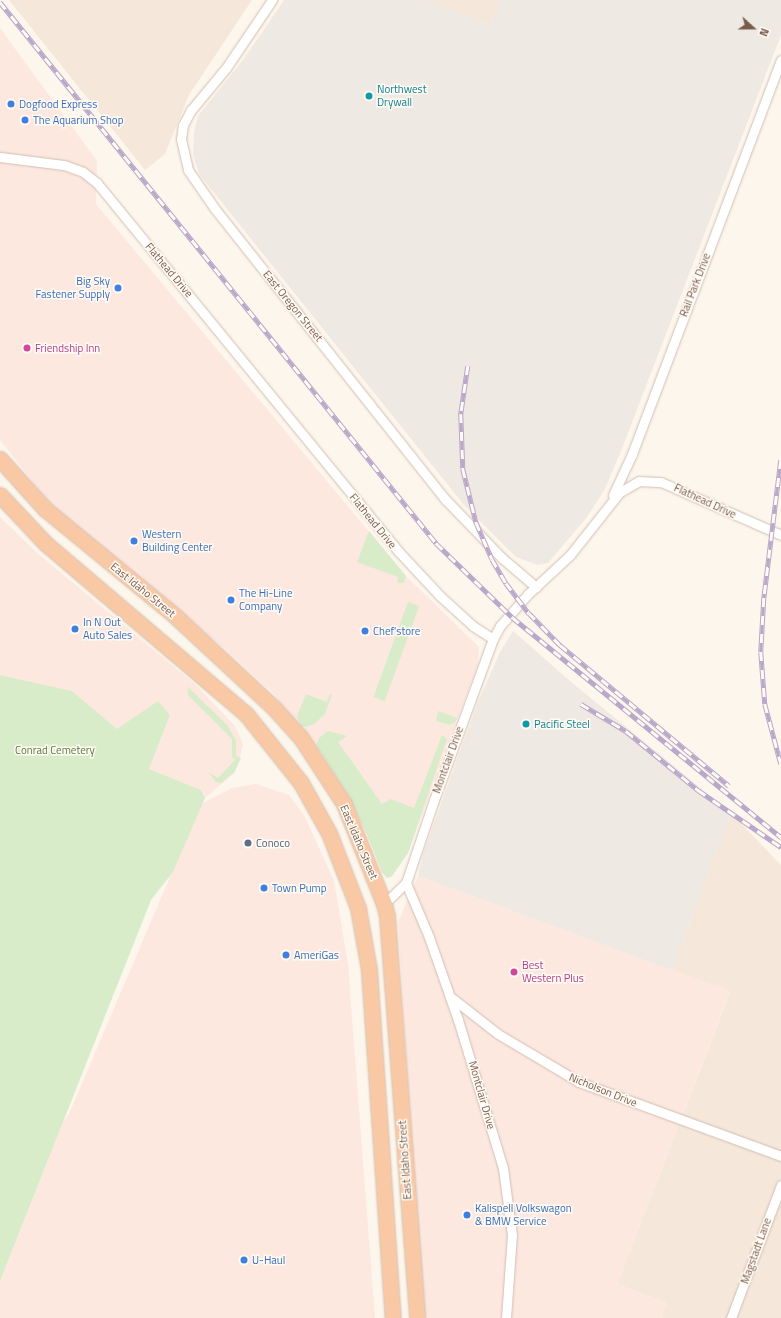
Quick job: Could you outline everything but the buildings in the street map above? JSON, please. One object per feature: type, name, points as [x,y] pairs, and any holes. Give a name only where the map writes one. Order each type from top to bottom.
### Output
[{"type":"highway","name":"East Idaho Street","points":[[0,459],[45,509],[209,647],[301,738],[344,804],[384,904],[390,944],[417,1318]]},
{"type":"highway","name":"East Idaho Street","points":[[0,495],[45,542],[246,714],[297,777],[329,833],[358,908],[370,970],[393,1318]]},
{"type":"highway","points":[[387,1236],[396,1259],[403,1318]]},
{"type":"street","name":"East Oregon Street","points":[[272,0],[226,68],[191,110],[183,125],[181,139],[188,170],[210,203],[446,500],[502,558],[536,587]]},
{"type":"street","name":"Rail Park Drive","points":[[605,509],[621,482],[632,454],[781,60]]},
{"type":"street","name":"Flathead Drive","points":[[0,157],[64,164],[83,172],[97,183],[399,552],[440,596],[473,626],[493,639],[500,626],[536,587],[570,556],[605,509],[620,492],[639,481],[661,482],[781,534]]},
{"type":"street","name":"Montclair Drive","points":[[384,904],[406,883],[493,639]]},
{"type":"street","name":"Montclair Drive","points":[[406,883],[429,937],[446,989],[472,1059],[503,1168],[512,1235],[506,1318]]},
{"type":"street","name":"Nicholson Drive","points":[[446,989],[455,1003],[498,1034],[579,1082],[781,1156]]},
{"type":"street","name":"Magstadt Lane","points":[[731,1318],[781,1185]]},
{"type":"shaded area","points":[[9,0],[252,0],[189,95],[165,154],[145,170]]},
{"type":"shaded area","points":[[284,0],[425,0],[490,25],[500,0],[781,0],[781,35],[623,446],[605,489],[587,517],[548,563],[538,565],[516,557],[464,505],[199,174],[193,154],[194,132],[198,116],[243,60]]},
{"type":"shaded area","points":[[425,0],[500,0],[490,25]]},
{"type":"shaded area","points":[[0,28],[97,161],[96,204],[406,576],[479,647],[478,664],[408,853],[392,876],[387,878],[382,872],[366,832],[325,758],[275,695],[224,648],[58,514],[0,440]]},
{"type":"shaded area","points":[[0,517],[35,551],[197,686],[235,726],[243,744],[238,765],[234,773],[205,798],[201,790],[149,769],[170,715],[117,729],[72,691],[0,675]]},
{"type":"shaded area","points":[[513,631],[570,681],[731,813],[672,970],[418,876],[424,851],[478,702],[500,652]]},
{"type":"shaded area","points":[[256,784],[289,795],[305,817],[334,881],[348,964],[375,1318],[0,1318],[0,1281],[63,1122],[69,1114],[201,804],[232,788]]},
{"type":"shaded area","points":[[731,813],[781,865],[781,1318],[661,1318],[666,1303],[617,1284],[730,992],[672,970]]},
{"type":"shaded area","points":[[418,876],[730,991],[617,1284],[666,1303],[661,1318],[423,1318],[398,922]]},
{"type":"green space","points":[[369,531],[406,576],[404,583],[397,583],[398,577],[357,562]]},
{"type":"green space","points":[[408,602],[419,606],[385,701],[373,697]]},
{"type":"green space","name":"Conrad Cemetery","points":[[0,675],[72,691],[117,729],[158,701],[170,715],[149,769],[201,790],[205,798],[173,872],[151,900],[0,1281]]},
{"type":"green space","points":[[188,687],[227,725],[236,740],[236,756],[241,758],[234,773],[221,783],[216,782],[208,772],[218,778],[235,760],[232,757],[232,739],[188,695]]},
{"type":"green space","points":[[306,694],[327,702],[330,694],[332,695],[325,714],[314,724],[306,727],[301,726],[297,716]]},
{"type":"green space","points":[[438,711],[457,718],[455,722],[450,725],[436,721]]},
{"type":"green space","points":[[328,731],[347,736],[338,742],[382,804],[391,799],[414,808],[442,735],[447,739],[408,853],[392,876],[387,878],[382,872],[366,832],[348,794],[316,745],[319,738]]},
{"type":"railway","points":[[0,2],[436,543],[512,617],[781,837]]},
{"type":"railway","points":[[468,366],[461,414],[463,469],[476,522],[492,559],[506,583],[529,613],[560,645],[729,786]]},
{"type":"railway","points":[[781,460],[764,598],[761,652],[765,704],[781,764]]},
{"type":"railway","points":[[581,704],[626,731],[698,790],[781,847]]},
{"type":"place","name":"Northwest Drywall","points":[[369,96]]},
{"type":"place","name":"Dogfood Express","points":[[11,104]]},
{"type":"place","name":"The Aquarium Shop","points":[[25,120]]},
{"type":"place","name":"Big Sky Fastener Supply","points":[[118,288]]},
{"type":"place","name":"Friendship Inn","points":[[27,348]]},
{"type":"place","name":"Western Building Center","points":[[134,541]]},
{"type":"place","name":"The Hi-Line Company","points":[[231,600]]},
{"type":"place","name":"In N Out Auto Sales","points":[[75,629]]},
{"type":"place","name":"Chef'store","points":[[365,631]]},
{"type":"place","name":"Pacific Steel","points":[[526,724]]},
{"type":"place","name":"Conoco","points":[[248,843]]},
{"type":"place","name":"Town Pump","points":[[264,888]]},
{"type":"place","name":"AmeriGas","points":[[286,955]]},
{"type":"place","name":"Best Western Plus","points":[[514,972]]},
{"type":"place","name":"Kalispell Volkswagon & BMW Service","points":[[467,1215]]},
{"type":"place","name":"U-Haul","points":[[244,1260]]}]
